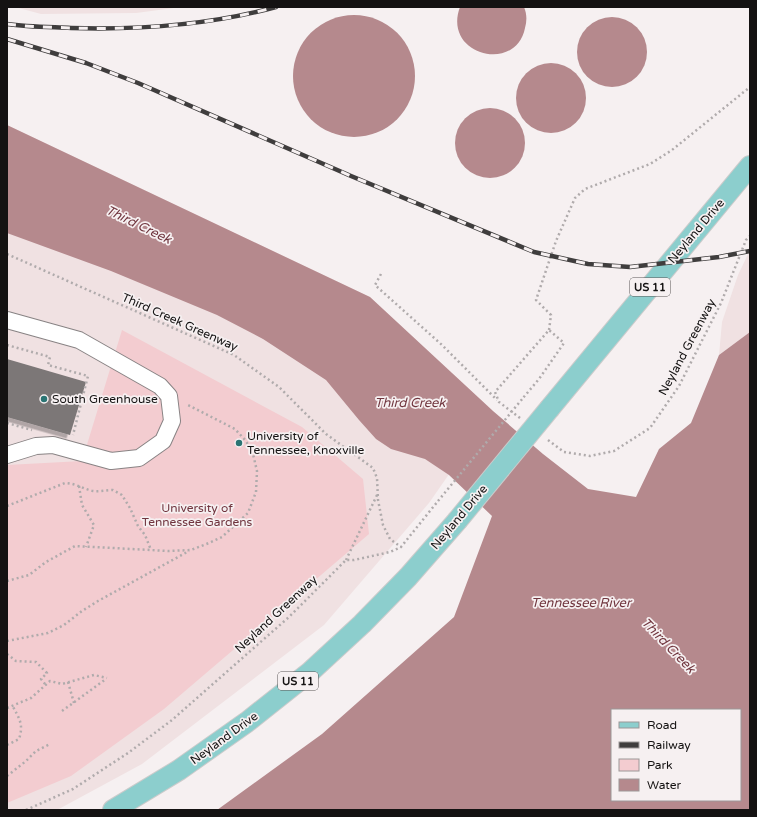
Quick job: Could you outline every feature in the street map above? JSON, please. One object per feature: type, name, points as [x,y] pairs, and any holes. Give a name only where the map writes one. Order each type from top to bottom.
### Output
[{"type":"main road","name":"Neyland Drive","points":[[113,810],[179,770],[247,722],[310,672],[362,624],[408,577],[457,521],[750,166]]},
{"type":"lane","points":[[7,320],[79,340],[160,386],[169,396],[172,420],[163,441],[139,458],[112,461],[53,445],[36,446],[7,455]]},
{"type":"path","points":[[499,402],[495,392],[549,330],[551,315],[536,300],[556,241],[575,198],[585,189],[650,164],[672,150],[750,86]]},
{"type":"path","name":"Neyland Greenway","points":[[546,438],[564,452],[590,456],[614,451],[650,428],[679,386],[721,303],[746,240],[750,236]]},
{"type":"path","name":"Third Creek Greenway","points":[[7,254],[234,355],[279,387],[326,434],[373,468],[377,478],[383,525],[390,539],[401,547]]},
{"type":"path","points":[[382,274],[375,285],[442,345],[499,402],[522,420]]},
{"type":"path","points":[[346,560],[354,560],[390,552],[401,547],[523,398],[564,343],[549,330]]},
{"type":"path","points":[[7,345],[50,357],[48,365],[88,376],[72,441]]},
{"type":"path","points":[[7,641],[48,633],[98,601],[191,550],[222,537],[248,514],[256,492],[257,472],[253,454],[246,441],[235,429],[169,396]]},
{"type":"path","points":[[7,423],[36,431]]},
{"type":"path","points":[[7,506],[65,483],[71,483],[92,491],[102,492],[113,490],[122,495],[138,526],[145,535],[151,550]]},
{"type":"path","points":[[79,486],[82,505],[94,525],[86,547]]},
{"type":"path","name":"Neyland Greenway","points":[[26,810],[73,789],[128,753],[172,720],[289,617],[346,560],[378,493]]},
{"type":"path","points":[[7,581],[29,575],[46,562],[75,546],[151,550],[191,550]]},
{"type":"path","points":[[7,654],[16,661],[39,663],[47,673],[41,679],[45,684]]},
{"type":"path","points":[[7,708],[31,698],[50,681],[62,684],[94,675],[99,675],[106,678],[62,711]]},
{"type":"path","points":[[68,682],[74,703]]},
{"type":"path","points":[[7,745],[19,739],[22,731],[21,723],[12,705]]},
{"type":"path","points":[[7,776],[36,751],[50,744]]},
{"type":"shaded area","points":[[15,7],[181,7],[136,13],[41,14]]},
{"type":"shaded area","name":"University of Tennessee, Knoxville","points":[[7,125],[370,297],[493,411],[429,503],[324,625],[142,764],[57,810],[7,810]]},
{"type":"shaded area","points":[[750,250],[750,332],[719,355],[722,322],[738,275]]},
{"type":"green space","name":"University of Tennessee Gardens","points":[[122,330],[302,427],[363,479],[369,534],[164,709],[71,776],[7,803],[7,465],[82,461]]},
{"type":"water","points":[[460,7],[524,7],[526,23],[519,42],[509,51],[496,54],[482,53],[470,47],[461,37],[457,24]]},
{"type":"water","points":[[354,15],[377,20],[397,33],[410,53],[415,76],[410,99],[397,119],[377,132],[354,137],[331,132],[311,119],[298,99],[293,76],[298,53],[311,33],[331,20]]},
{"type":"water","points":[[612,17],[625,20],[637,27],[644,39],[647,52],[644,65],[637,77],[625,84],[612,87],[599,84],[587,77],[580,65],[577,52],[580,39],[587,27],[599,20]]},
{"type":"water","points":[[551,63],[564,66],[576,73],[583,85],[586,98],[583,111],[576,123],[564,130],[551,133],[538,130],[526,123],[519,111],[516,98],[519,85],[526,73],[538,66]]},
{"type":"water","points":[[490,108],[503,111],[515,118],[522,130],[525,143],[522,156],[515,168],[503,175],[490,178],[477,175],[465,168],[458,156],[455,143],[458,130],[465,118],[477,111]]},
{"type":"water","name":"Tennessee River","points":[[7,125],[370,297],[493,411],[543,454],[588,489],[636,497],[659,449],[691,423],[719,355],[750,332],[750,810],[217,810],[322,734],[454,617],[492,516],[449,475],[425,459],[391,449],[376,439],[326,380],[263,339],[217,315],[111,271],[7,233]]},
{"type":"building","name":"South Greenhouse","points":[[7,359],[86,382],[70,435],[7,417]]},
{"type":"railway","points":[[7,24],[71,28],[148,27],[226,18],[276,7]]},
{"type":"railway","points":[[7,39],[86,63],[138,83],[351,176],[534,252],[588,264],[630,267],[719,257],[750,251]]},
{"type":"place","name":"South Greenhouse","points":[[44,399]]},
{"type":"place","name":"University of Tennessee, Knoxville","points":[[239,443]]},
{"type":"water label","name":"Third Creek","points":[[139,224]]},
{"type":"water label","name":"Third Creek","points":[[410,402]]},
{"type":"water label","name":"Third Creek","points":[[669,645]]}]
